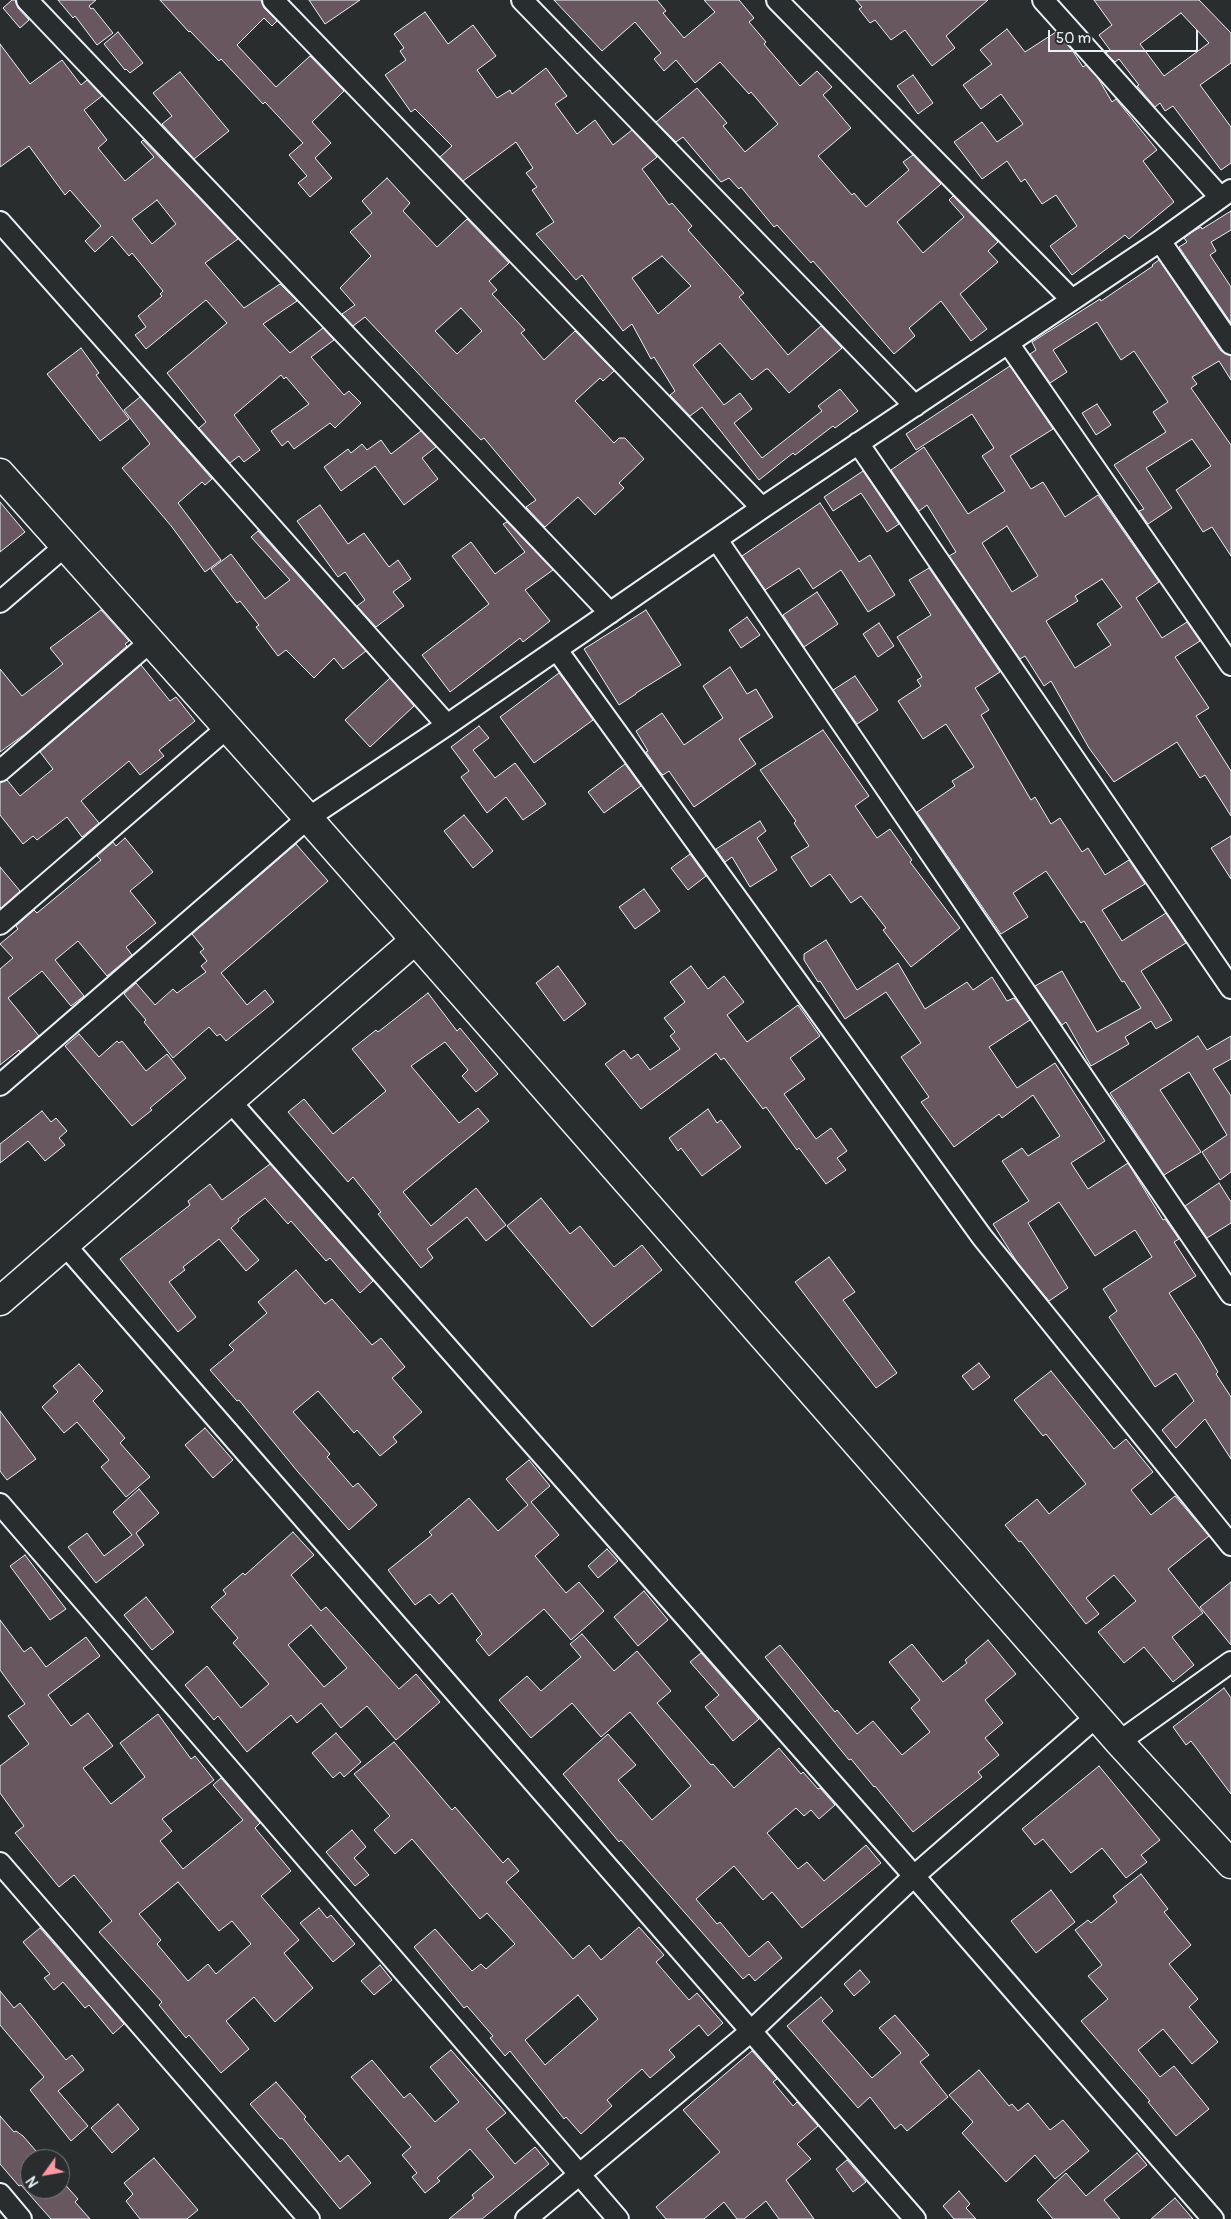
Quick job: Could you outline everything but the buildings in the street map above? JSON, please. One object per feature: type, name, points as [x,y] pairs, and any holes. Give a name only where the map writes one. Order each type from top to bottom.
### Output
[{"type":"street","points":[[27,0],[610,613]]},
{"type":"street","points":[[273,0],[762,508]]},
{"type":"street","points":[[522,0],[914,406]]},
{"type":"street","points":[[777,0],[1072,300]]},
{"type":"street","points":[[0,1085],[308,818],[448,726],[762,508],[1160,241],[1226,194],[1043,0]]},
{"type":"street","points":[[0,222],[448,726]]},
{"type":"street","points":[[1160,241],[1231,344]]},
{"type":"street","points":[[1008,343],[1231,664]]},
{"type":"street","points":[[858,444],[1231,988]]},
{"type":"street","points":[[0,473],[308,818],[1119,1742],[1231,1864]]},
{"type":"street","points":[[717,540],[1231,1294]]},
{"type":"street","points":[[0,602],[65,546]]},
{"type":"street","points":[[0,771],[150,642]]},
{"type":"street","points":[[557,650],[982,1237],[1231,1545]]},
{"type":"street","points":[[0,924],[227,728]]},
{"type":"street","points":[[0,1301],[414,941]]},
{"type":"street","points":[[230,1101],[1214,2219]]},
{"type":"street","points":[[65,1245],[915,2219]]},
{"type":"street","points":[[0,1504],[618,2219]]},
{"type":"street","points":[[1119,1742],[1231,1662]]},
{"type":"street","points":[[526,2219],[750,2032],[914,1876],[1097,1716]]},
{"type":"street","points":[[0,1863],[309,2219]]},
{"type":"street","points":[[0,2194],[21,2219]]}]
